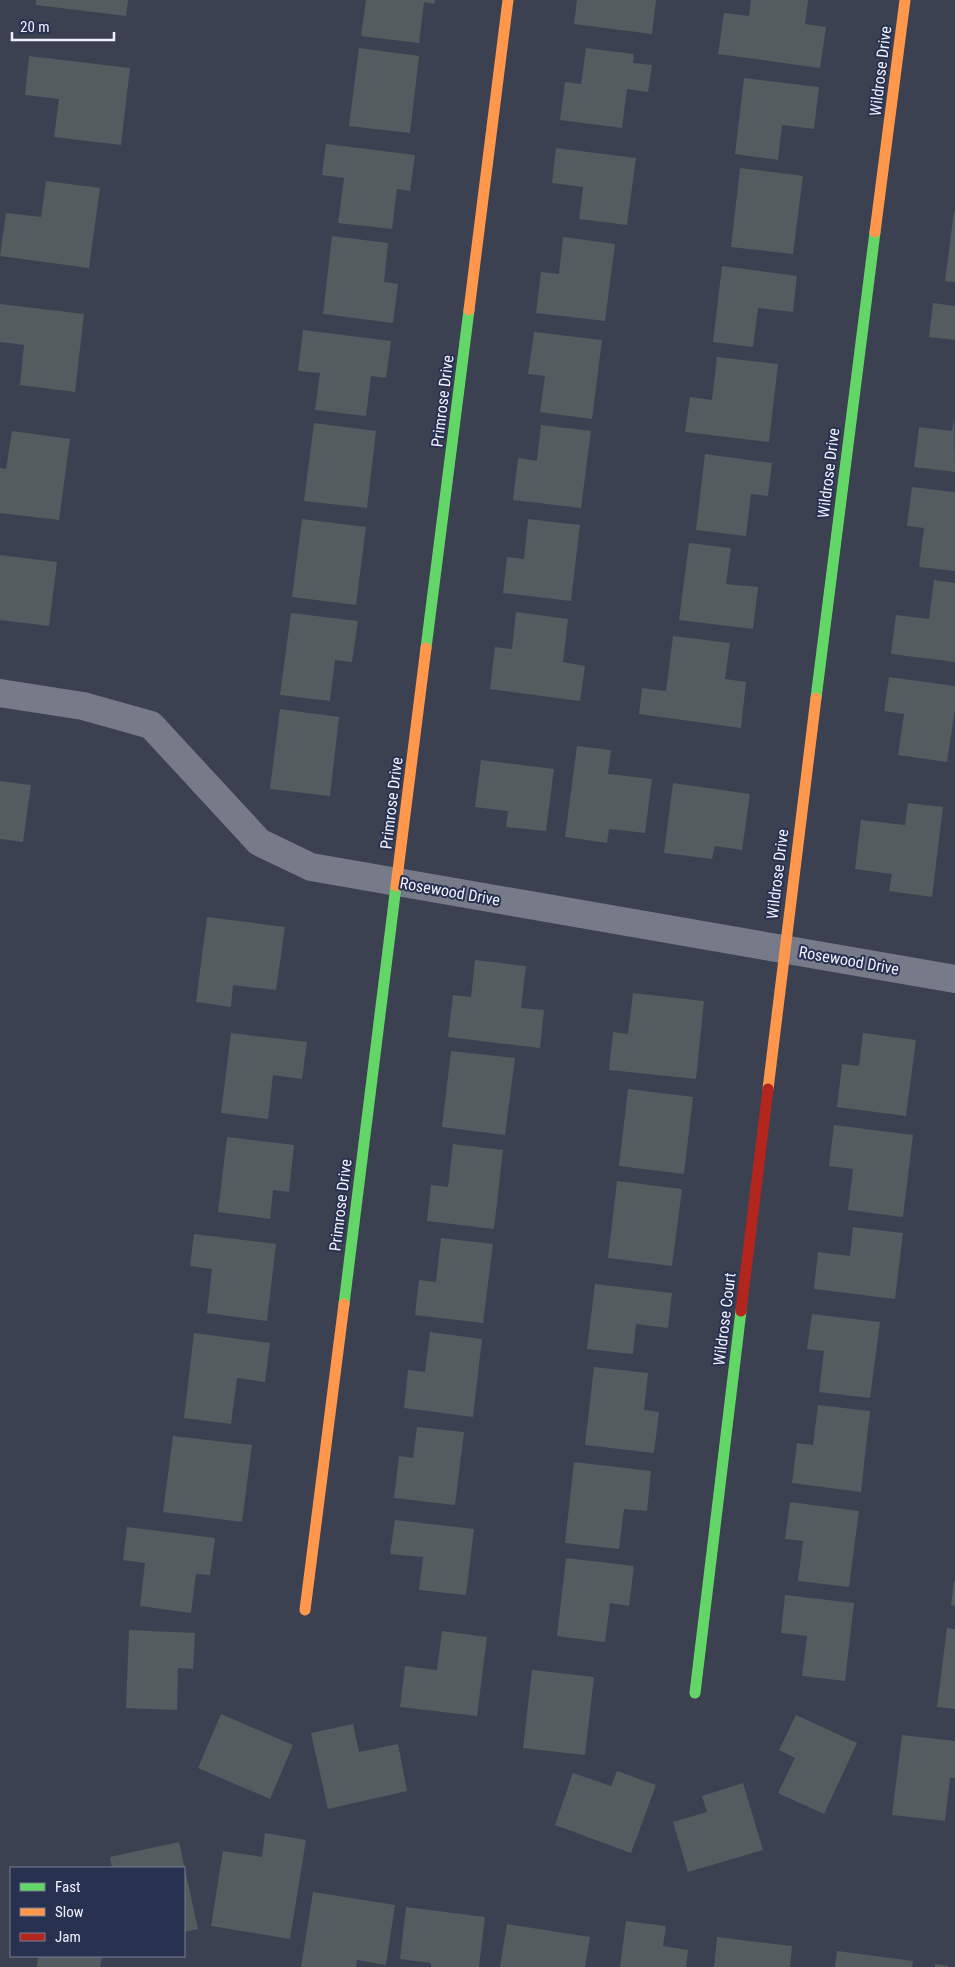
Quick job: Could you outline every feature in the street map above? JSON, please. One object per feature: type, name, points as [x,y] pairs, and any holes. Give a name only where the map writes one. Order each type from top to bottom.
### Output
[{"type":"street","name":"Primrose Drive","points":[[305,1610],[508,0]]},
{"type":"street","name":"Wildrose Drive","points":[[784,950],[905,0]]},
{"type":"street","name":"Rosewood Drive","points":[[0,694],[83,706],[151,725],[259,842],[311,867],[955,979]]},
{"type":"street","name":"Wildrose Court","points":[[695,1693],[784,950]]},
{"type":"building","points":[[36,0],[128,0],[126,16],[36,5]]},
{"type":"building","points":[[366,0],[435,0],[434,4],[424,2],[419,43],[361,36]]},
{"type":"building","points":[[577,0],[656,0],[652,34],[574,24]]},
{"type":"building","points":[[751,0],[808,0],[805,24],[826,27],[820,68],[718,54],[724,13],[749,16]]},
{"type":"building","points":[[359,48],[419,56],[410,133],[349,126]]},
{"type":"building","points":[[586,48],[634,54],[633,63],[652,65],[648,92],[627,89],[622,128],[560,120],[565,82],[581,84]]},
{"type":"building","points":[[29,56],[130,68],[121,145],[54,137],[59,99],[25,95]]},
{"type":"building","points":[[744,78],[819,87],[814,129],[782,125],[778,160],[735,154]]},
{"type":"building","points":[[326,144],[415,155],[410,191],[397,189],[392,229],[338,223],[344,178],[322,175]]},
{"type":"building","points":[[556,148],[636,158],[627,225],[579,219],[583,187],[552,183]]},
{"type":"building","points":[[740,168],[803,176],[793,254],[731,247]]},
{"type":"building","points":[[46,181],[100,188],[89,268],[0,256],[6,213],[41,217]]},
{"type":"building","points":[[955,212],[955,282],[945,281]]},
{"type":"building","points":[[332,236],[388,243],[384,282],[398,284],[393,323],[323,314]]},
{"type":"building","points":[[563,237],[615,244],[605,321],[536,313],[541,272],[559,274]]},
{"type":"building","points":[[722,266],[797,276],[793,312],[758,308],[753,347],[713,342]]},
{"type":"building","points":[[933,303],[955,306],[955,340],[929,337]]},
{"type":"building","points":[[0,304],[84,314],[75,392],[20,385],[24,345],[0,342]]},
{"type":"building","points":[[303,330],[391,341],[386,378],[371,376],[366,416],[315,410],[320,373],[298,371]]},
{"type":"building","points":[[534,332],[602,340],[592,419],[540,412],[545,376],[528,374]]},
{"type":"building","points":[[717,357],[778,364],[769,442],[685,432],[690,397],[712,400]]},
{"type":"building","points":[[954,418],[955,472],[914,467],[919,427],[952,431]]},
{"type":"building","points":[[314,423],[376,431],[367,508],[304,501]]},
{"type":"building","points":[[541,425],[591,431],[581,508],[513,500],[518,458],[537,461]]},
{"type":"building","points":[[12,431],[70,439],[59,520],[0,513],[0,468],[6,469]]},
{"type":"building","points":[[705,454],[772,463],[768,496],[751,494],[746,536],[696,530]]},
{"type":"building","points":[[912,487],[955,492],[955,571],[919,567],[924,528],[907,526]]},
{"type":"building","points":[[302,519],[366,527],[356,605],[292,597]]},
{"type":"building","points":[[528,519],[580,525],[571,601],[503,593],[507,557],[524,559]]},
{"type":"building","points":[[689,543],[731,548],[726,584],[758,587],[753,629],[679,620]]},
{"type":"building","points":[[0,555],[57,562],[49,626],[0,620]]},
{"type":"building","points":[[934,580],[955,583],[955,662],[891,654],[896,615],[929,619]]},
{"type":"building","points":[[516,612],[568,619],[563,662],[585,666],[580,701],[490,689],[495,647],[512,649]]},
{"type":"building","points":[[291,613],[358,621],[352,662],[335,660],[330,701],[280,695]]},
{"type":"building","points":[[673,636],[730,643],[725,679],[746,682],[741,728],[639,714],[642,688],[666,691]]},
{"type":"building","points":[[889,677],[955,686],[955,709],[947,762],[898,755],[904,714],[884,711]]},
{"type":"building","points":[[280,709],[339,717],[330,796],[270,789]]},
{"type":"building","points":[[577,746],[611,750],[608,774],[652,779],[645,833],[609,829],[607,843],[565,837]]},
{"type":"building","points":[[481,760],[554,769],[546,831],[506,827],[508,811],[475,807]]},
{"type":"building","points":[[0,781],[31,785],[23,842],[0,839]]},
{"type":"building","points":[[673,783],[750,794],[742,850],[715,846],[712,859],[664,853]]},
{"type":"building","points":[[908,803],[943,807],[932,897],[889,891],[892,874],[855,869],[861,820],[905,825]]},
{"type":"building","points":[[207,917],[285,927],[276,990],[233,985],[231,1007],[196,1002]]},
{"type":"building","points":[[475,960],[526,966],[521,1008],[544,1010],[540,1048],[448,1037],[453,995],[471,997]]},
{"type":"building","points":[[633,993],[704,1001],[696,1079],[609,1070],[613,1032],[628,1034]]},
{"type":"building","points":[[231,1033],[307,1042],[302,1079],[273,1075],[268,1119],[221,1113]]},
{"type":"building","points":[[863,1033],[916,1040],[906,1116],[837,1107],[842,1064],[859,1066]]},
{"type":"building","points":[[451,1051],[515,1058],[505,1135],[442,1127]]},
{"type":"building","points":[[628,1089],[693,1097],[684,1174],[619,1166]]},
{"type":"building","points":[[834,1125],[913,1135],[903,1217],[848,1210],[853,1169],[829,1166]]},
{"type":"building","points":[[227,1137],[294,1145],[289,1192],[273,1190],[270,1219],[218,1212]]},
{"type":"building","points":[[453,1144],[503,1150],[494,1229],[427,1221],[431,1185],[448,1187]]},
{"type":"building","points":[[617,1181],[682,1189],[672,1266],[608,1258]]},
{"type":"building","points":[[853,1227],[903,1233],[895,1299],[814,1289],[818,1252],[850,1256]]},
{"type":"building","points":[[194,1234],[276,1244],[267,1321],[207,1313],[212,1269],[190,1266]]},
{"type":"building","points":[[441,1238],[493,1244],[483,1323],[415,1315],[419,1280],[436,1282]]},
{"type":"building","points":[[595,1284],[672,1293],[668,1328],[636,1324],[633,1354],[587,1349]]},
{"type":"building","points":[[812,1314],[880,1322],[870,1398],[819,1392],[824,1351],[807,1349]]},
{"type":"building","points":[[430,1332],[482,1339],[473,1417],[404,1408],[408,1370],[425,1372]]},
{"type":"building","points":[[194,1333],[270,1343],[265,1382],[237,1378],[231,1424],[184,1418]]},
{"type":"building","points":[[594,1367],[648,1373],[644,1410],[659,1412],[654,1453],[585,1445]]},
{"type":"building","points":[[818,1405],[870,1411],[861,1492],[792,1483],[797,1443],[813,1445]]},
{"type":"building","points":[[417,1427],[464,1432],[455,1505],[394,1498],[399,1456],[413,1458]]},
{"type":"building","points":[[173,1436],[252,1445],[242,1522],[163,1512]]},
{"type":"building","points":[[574,1462],[651,1471],[647,1511],[624,1509],[619,1549],[565,1543]]},
{"type":"building","points":[[790,1502],[859,1511],[849,1587],[798,1581],[803,1541],[785,1539]]},
{"type":"building","points":[[395,1520],[474,1529],[466,1595],[419,1590],[423,1557],[390,1554]]},
{"type":"building","points":[[127,1527],[215,1538],[210,1575],[196,1574],[191,1613],[140,1606],[145,1563],[123,1560]]},
{"type":"building","points":[[566,1558],[634,1566],[629,1606],[610,1603],[605,1642],[557,1636]]},
{"type":"building","points":[[955,1582],[955,1606],[951,1605]]},
{"type":"building","points":[[785,1595],[854,1603],[845,1681],[802,1676],[807,1636],[781,1633]]},
{"type":"building","points":[[947,1628],[955,1629],[955,1709],[937,1707]]},
{"type":"building","points":[[129,1630],[195,1633],[193,1669],[178,1668],[177,1710],[126,1708]]},
{"type":"building","points":[[442,1631],[487,1637],[477,1716],[400,1707],[405,1666],[437,1670]]},
{"type":"building","points":[[532,1670],[594,1677],[585,1755],[523,1748]]},
{"type":"building","points":[[221,1714],[293,1745],[270,1799],[198,1768]]},
{"type":"building","points":[[796,1715],[857,1743],[824,1814],[778,1793],[795,1758],[779,1750]]},
{"type":"building","points":[[353,1724],[359,1752],[398,1744],[407,1791],[328,1809],[311,1733]]},
{"type":"building","points":[[902,1735],[955,1741],[955,1778],[950,1778],[945,1821],[892,1815]]},
{"type":"building","points":[[617,1771],[656,1785],[631,1853],[555,1825],[573,1773],[611,1786]]},
{"type":"building","points":[[743,1783],[763,1850],[688,1872],[673,1822],[707,1812],[702,1796]]},
{"type":"building","points":[[265,1833],[306,1840],[290,1939],[211,1926],[223,1851],[262,1857]]},
{"type":"building","points":[[179,1842],[184,1867],[112,1867],[110,1857]]},
{"type":"building","points":[[185,1869],[198,1929],[185,1932]]},
{"type":"building","points":[[313,1892],[395,1905],[386,1965],[357,1960],[356,1967],[301,1967]]},
{"type":"building","points":[[406,1907],[485,1917],[479,1967],[431,1967],[431,1963],[400,1959]]},
{"type":"building","points":[[626,1921],[666,1926],[663,1946],[688,1950],[686,1967],[620,1967]]},
{"type":"building","points":[[507,1924],[590,1937],[585,1967],[500,1967]]},
{"type":"building","points":[[717,1937],[792,1946],[790,1967],[714,1967]]},
{"type":"building","points":[[837,1951],[913,1961],[912,1967],[835,1967]]},
{"type":"building","points":[[38,1957],[102,1957],[100,1967],[37,1967]]},
{"type":"building","points":[[935,1964],[948,1966],[948,1967],[935,1967]]},
{"type":"traffic: fast","points":[[816,698],[875,232]]},
{"type":"traffic: fast","points":[[426,648],[469,310]]},
{"type":"traffic: fast","points":[[344,1304],[396,886]]},
{"type":"traffic: fast","points":[[695,1693],[741,1311]]},
{"type":"traffic: slow","points":[[469,310],[508,0]]},
{"type":"traffic: slow","points":[[875,232],[905,0]]},
{"type":"traffic: slow","points":[[396,886],[426,648]]},
{"type":"traffic: slow","points":[[768,1089],[816,698]]},
{"type":"traffic: slow","points":[[305,1610],[344,1304]]},
{"type":"traffic: jam","points":[[741,1311],[768,1089]]}]
